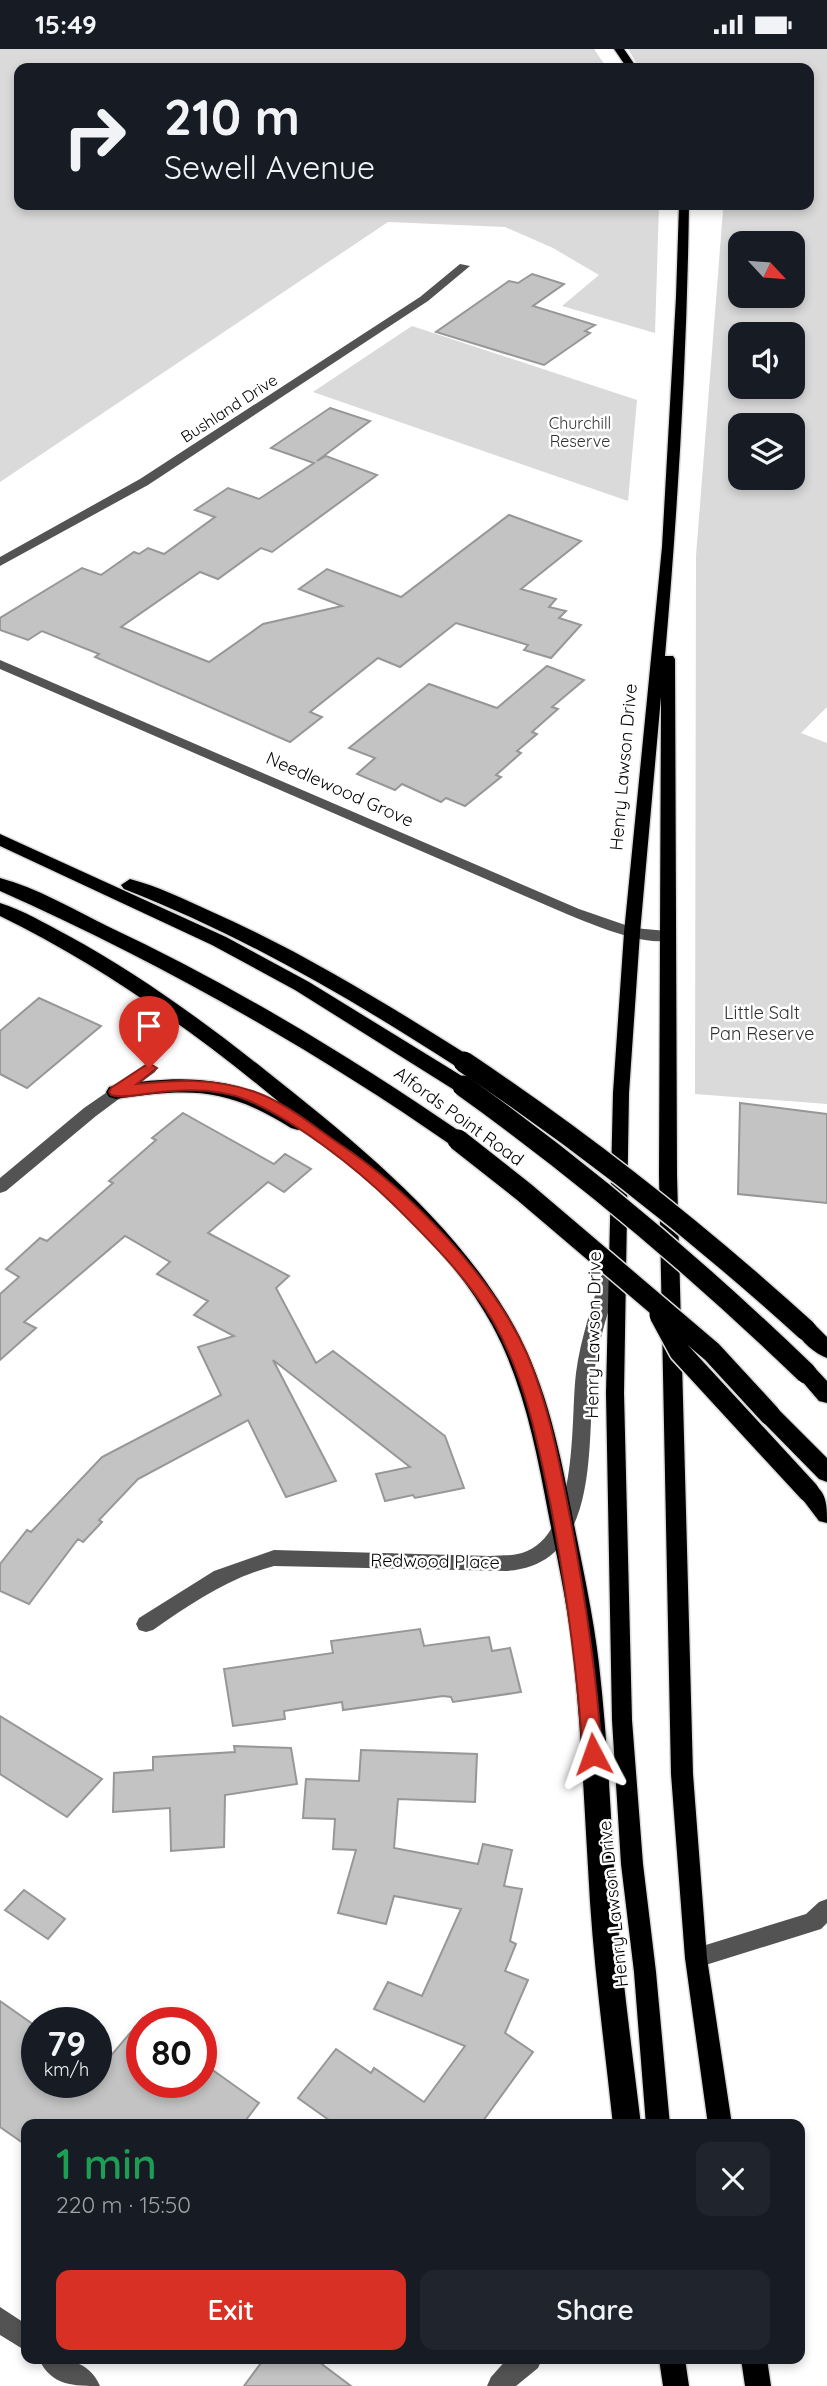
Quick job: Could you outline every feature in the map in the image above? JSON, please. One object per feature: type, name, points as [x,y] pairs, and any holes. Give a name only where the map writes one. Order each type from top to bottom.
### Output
[{"type":"highway","points":[[5,841],[171,900],[363,999],[559,1126],[640,1187],[735,1266],[827,1350]]},
{"type":"highway","name":"Alfords Point Road","points":[[5,841],[156,911],[267,967],[384,1034],[463,1086],[629,1210],[713,1283],[827,1395]]},
{"type":"highway","name":"Alfords Point Road","points":[[0,884],[122,939],[225,992],[336,1057],[458,1140],[591,1248],[655,1306],[712,1352],[827,1473]]},
{"type":"highway","points":[[0,909],[99,960],[178,1014],[274,1087],[366,1168],[446,1246],[498,1316],[517,1352],[534,1393],[545,1435],[577,1597],[586,1663],[610,1986],[626,2119]]},
{"type":"highway","points":[[116,1092],[180,1085],[213,1087],[249,1095],[277,1109],[366,1168]]},
{"type":"highway","points":[[655,1306],[680,1352],[827,1514]]},
{"type":"main road","name":"Henry Lawson Drive","points":[[657,2119],[645,1972],[632,1864],[622,1720],[615,1393],[621,1093],[632,933],[668,547],[683,285],[684,210]]},
{"type":"main road","name":"Henry Lawson Drive","points":[[668,547],[668,1175],[682,1774],[696,1958],[719,2119]]},
{"type":"main road","points":[[673,2364],[676,2386]]},
{"type":"main road","points":[[755,2364],[758,2386]]},
{"type":"street","name":"Bushland Drive","points":[[0,562],[144,482],[425,299],[464,266]]},
{"type":"street","name":"Needlewood Grove","points":[[0,664],[574,912],[632,933],[667,936]]},
{"type":"street","points":[[0,1187],[149,1068]]},
{"type":"street","name":"Redwood Place","points":[[146,1624],[213,1578],[263,1560],[309,1558],[516,1562],[531,1558],[541,1551],[563,1527],[577,1484],[585,1374],[619,1242]]},
{"type":"street","points":[[696,1958],[813,1922],[827,1909]]},
{"type":"street","points":[[0,2319],[21,2335]]},
{"type":"street","points":[[58,2364],[87,2386]]},
{"type":"street","points":[[500,2386],[522,2364]]},
{"type":"green space","points":[[0,49],[594,49],[604,63],[14,63],[14,210],[659,210],[655,333],[562,306],[599,275],[553,248],[505,227],[388,222],[0,482]]},
{"type":"green space","name":"Little Salt Pan Reserve","points":[[628,49],[827,49],[827,707],[801,733],[827,743],[827,1104],[695,1094],[696,556],[723,210],[814,210],[814,63],[636,63]]},
{"type":"green space","name":"Churchill Reserve","points":[[412,326],[637,400],[628,501],[313,392]]},
{"type":"building","points":[[532,274],[564,284],[533,306],[595,325],[585,331],[590,333],[544,365],[436,332],[509,281],[518,283]]},
{"type":"building","points":[[330,408],[370,421],[317,461],[326,456],[377,475],[272,552],[261,548],[218,579],[200,572],[121,627],[209,662],[263,624],[342,606],[299,589],[327,569],[401,597],[509,515],[581,541],[521,589],[556,599],[549,607],[566,611],[559,618],[581,625],[551,658],[524,650],[528,645],[456,623],[400,667],[378,658],[310,712],[322,717],[290,742],[95,657],[99,654],[42,631],[28,640],[0,630],[0,618],[82,568],[101,575],[134,552],[139,554],[148,548],[164,554],[215,517],[195,510],[228,488],[259,499],[314,463],[271,448]]},
{"type":"building","points":[[547,666],[584,680],[552,707],[558,709],[532,732],[537,734],[517,751],[521,753],[496,775],[501,777],[465,806],[446,798],[441,802],[402,784],[395,790],[357,774],[375,758],[349,748],[429,684],[497,708]]},
{"type":"building","points":[[39,998],[101,1026],[27,1088],[0,1074],[0,1031]]},
{"type":"building","points":[[740,1103],[827,1114],[827,1203],[738,1194]]},
{"type":"building","points":[[183,1113],[274,1164],[285,1154],[311,1169],[284,1192],[268,1182],[208,1233],[289,1276],[276,1288],[316,1363],[333,1351],[445,1436],[464,1488],[385,1501],[376,1474],[410,1467],[273,1360],[336,1481],[286,1497],[248,1420],[138,1479],[99,1520],[102,1522],[83,1542],[78,1539],[29,1604],[0,1591],[0,1564],[27,1530],[31,1532],[102,1457],[221,1395],[198,1347],[234,1336],[194,1315],[208,1301],[157,1274],[170,1262],[125,1236],[24,1322],[36,1328],[0,1360],[0,1294],[19,1277],[6,1269],[40,1238],[47,1241],[113,1183],[109,1181],[156,1140],[152,1138]]},
{"type":"building","points":[[420,1629],[424,1646],[489,1637],[492,1651],[510,1648],[521,1692],[453,1702],[451,1697],[443,1696],[343,1710],[342,1702],[284,1711],[285,1719],[233,1726],[224,1669],[333,1653],[331,1641]]},
{"type":"building","points":[[0,1716],[102,1779],[67,1817],[0,1774]]},
{"type":"building","points":[[234,1746],[291,1748],[297,1784],[225,1795],[224,1847],[171,1851],[170,1808],[113,1812],[114,1773],[153,1770],[153,1757],[235,1752]]},
{"type":"building","points":[[361,1750],[477,1754],[475,1802],[398,1799],[394,1848],[478,1864],[483,1844],[512,1850],[504,1886],[522,1889],[510,1941],[516,1944],[505,1971],[528,1980],[505,2033],[533,2052],[484,2119],[328,2119],[298,2098],[336,2049],[371,2073],[374,2068],[424,2102],[465,2046],[374,2009],[388,1982],[422,1996],[461,1909],[394,1896],[386,1924],[338,1913],[356,1850],[333,1849],[335,1819],[303,1818],[306,1779],[359,1781]]},
{"type":"building","points":[[24,1890],[65,1919],[48,1939],[5,1910]]},
{"type":"building","points":[[0,2001],[21,2016],[21,2098],[112,2098],[112,2054],[126,2038],[126,2098],[217,2098],[217,2073],[259,2103],[247,2119],[21,2119],[21,2142],[0,2127]]},
{"type":"building","points":[[260,2364],[322,2364],[351,2386],[244,2386]]},
{"type":"route","points":[[149,1068],[116,1092],[180,1085],[232,1090],[249,1095],[277,1109],[366,1168],[446,1246],[498,1316],[534,1393],[545,1435],[577,1597],[586,1663],[593,1754]]}]
